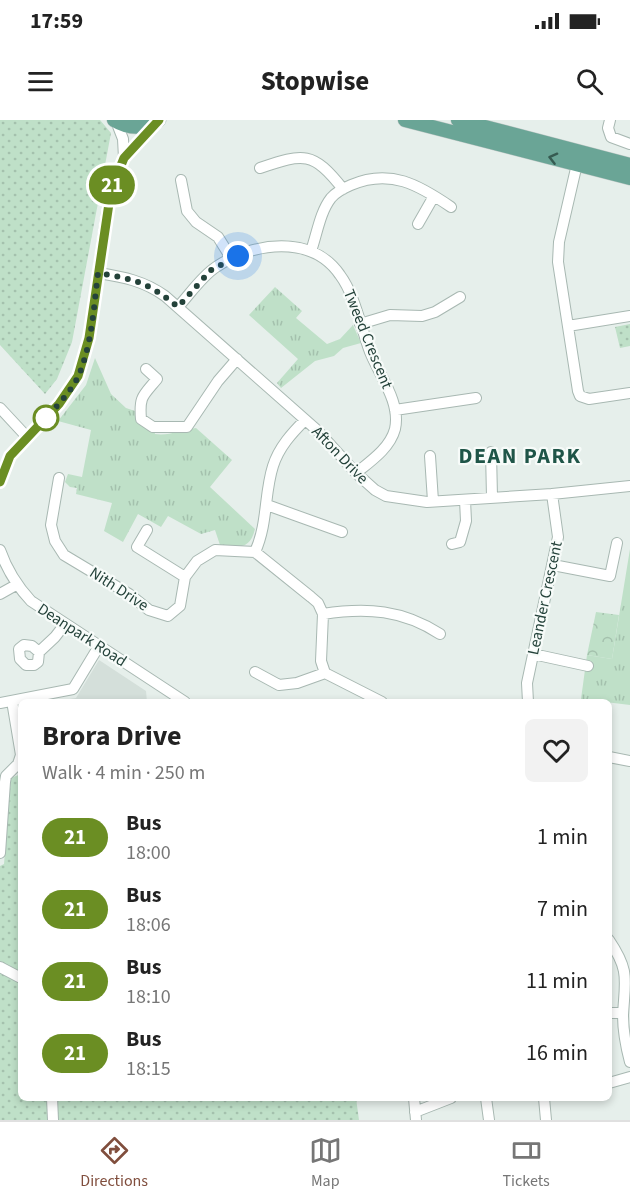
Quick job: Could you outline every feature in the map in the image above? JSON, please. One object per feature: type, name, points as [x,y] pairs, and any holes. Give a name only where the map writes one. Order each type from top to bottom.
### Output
[{"type":"main road","points":[[115,121],[135,128],[159,120]]},
{"type":"main road","points":[[405,120],[465,125],[630,165]]},
{"type":"main road","points":[[465,125],[577,164],[630,178]]},
{"type":"street","points":[[0,482],[10,456],[59,404],[78,376],[89,338],[111,190],[124,158],[159,120]]},
{"type":"street","points":[[610,120],[608,128],[611,137],[630,144]]},
{"type":"street","points":[[115,121],[123,139],[124,158]]},
{"type":"street","points":[[260,168],[288,159],[301,158],[322,164],[343,189]]},
{"type":"street","points":[[577,164],[559,242],[558,262],[580,396],[589,399],[630,393]]},
{"type":"street","points":[[311,250],[324,210],[332,197],[343,189],[373,179],[393,179],[414,184],[451,207]]},
{"type":"street","points":[[181,180],[187,211],[196,222],[218,237],[231,258]]},
{"type":"street","points":[[418,224],[434,196]]},
{"type":"street","name":"Tweed Crescent","points":[[178,307],[211,270],[231,258],[288,245],[311,250],[327,261],[340,274],[348,289],[370,353],[395,410],[395,429],[389,443],[356,473]]},
{"type":"street","name":"Afton Drive","points":[[98,273],[144,283],[178,307],[305,420],[356,473],[375,490],[386,496],[434,501],[465,500],[630,486]]},
{"type":"street","points":[[360,324],[390,315],[422,316],[435,312],[460,297]]},
{"type":"street","points":[[568,326],[630,316]]},
{"type":"street","points":[[146,369],[157,379],[139,404],[141,419],[153,427],[188,427],[218,381],[237,359]]},
{"type":"street","points":[[395,410],[476,398]]},
{"type":"street","points":[[0,408],[27,437]]},
{"type":"street","points":[[255,552],[262,536],[273,465],[288,438],[305,420]]},
{"type":"street","points":[[491,452],[492,497]]},
{"type":"street","points":[[430,456],[434,501]]},
{"type":"street","name":"Nith Drive","points":[[59,478],[51,525],[55,542],[64,555],[129,594],[149,610],[168,616],[180,606],[186,577]]},
{"type":"street","name":"Leander Crescent","points":[[528,699],[527,683],[553,565],[558,528],[552,494]]},
{"type":"street","points":[[460,545],[466,521],[465,500]]},
{"type":"street","points":[[267,505],[342,532]]},
{"type":"street","points":[[147,530],[137,547],[186,577],[197,561],[215,550],[255,552],[311,597],[318,603],[323,614],[321,661],[325,674]]},
{"type":"street","points":[[553,565],[610,576],[616,543]]},
{"type":"street","name":"Deanpark Road","points":[[0,550],[16,585],[31,601],[180,699]]},
{"type":"street","points":[[0,594],[16,585]]},
{"type":"street","points":[[323,614],[344,610],[399,614],[413,618],[440,634]]},
{"type":"street","points":[[39,652],[65,624]]},
{"type":"street","points":[[34,699],[73,689],[99,646]]},
{"type":"street","points":[[533,654],[588,666]]},
{"type":"street","points":[[255,672],[279,684],[297,683],[325,674],[378,699]]},
{"type":"street","points":[[12,700],[18,737]]},
{"type":"street","points":[[0,703],[18,700]]},
{"type":"street","points":[[612,758],[630,761]]},
{"type":"street","points":[[0,853],[6,776],[18,764]]},
{"type":"street","points":[[612,944],[629,971],[623,1013],[626,1049],[630,1062]]},
{"type":"street","points":[[0,967],[18,976]]},
{"type":"street","points":[[612,1013],[623,1013]]},
{"type":"street","points":[[612,1082],[630,1077]]},
{"type":"street","points":[[52,1101],[53,1120]]},
{"type":"street","points":[[414,1101],[416,1116],[445,1101]]},
{"type":"street","points":[[486,1101],[489,1120]]},
{"type":"street","points":[[546,1101],[546,1120]]},
{"type":"shaded area","points":[[99,660],[146,691],[147,699],[70,699],[76,698]]},
{"type":"green space","points":[[0,120],[100,120],[111,133],[72,342],[57,379],[45,394],[0,345]]},
{"type":"green space","points":[[275,287],[302,311],[296,318],[327,344],[340,339],[353,325],[361,343],[343,348],[334,356],[315,361],[281,388],[277,383],[298,359],[249,315]]},
{"type":"green space","points":[[630,324],[630,346],[620,348],[615,327]]},
{"type":"green space","points":[[95,358],[111,394],[126,408],[135,411],[140,420],[154,429],[155,434],[170,434],[196,428],[232,460],[210,487],[255,529],[247,544],[243,546],[220,545],[215,530],[201,534],[168,516],[161,527],[138,514],[123,542],[104,531],[112,503],[76,494],[77,488],[70,487],[65,482],[68,474],[82,477],[91,430],[58,421],[86,385]]},
{"type":"green space","points":[[630,549],[630,705],[612,703],[612,699],[581,699],[587,655],[612,659]]},
{"type":"green space","points":[[596,612],[619,615],[612,659],[587,655]]},
{"type":"green space","points":[[18,775],[18,1101],[356,1101],[359,1120],[0,1120],[0,866],[4,864],[11,778]]},
{"type":"bus line","name":"21","points":[[0,482],[10,456],[59,404],[78,376],[89,338],[105,226],[115,176],[124,158],[159,120]]},
{"type":"district","name":"DEAN PARK","points":[[520,456]]},
{"type":"route","points":[[46,418],[44,420],[59,404],[78,376],[89,338],[98,273],[136,280],[152,287],[178,307],[211,270],[238,256]]}]
